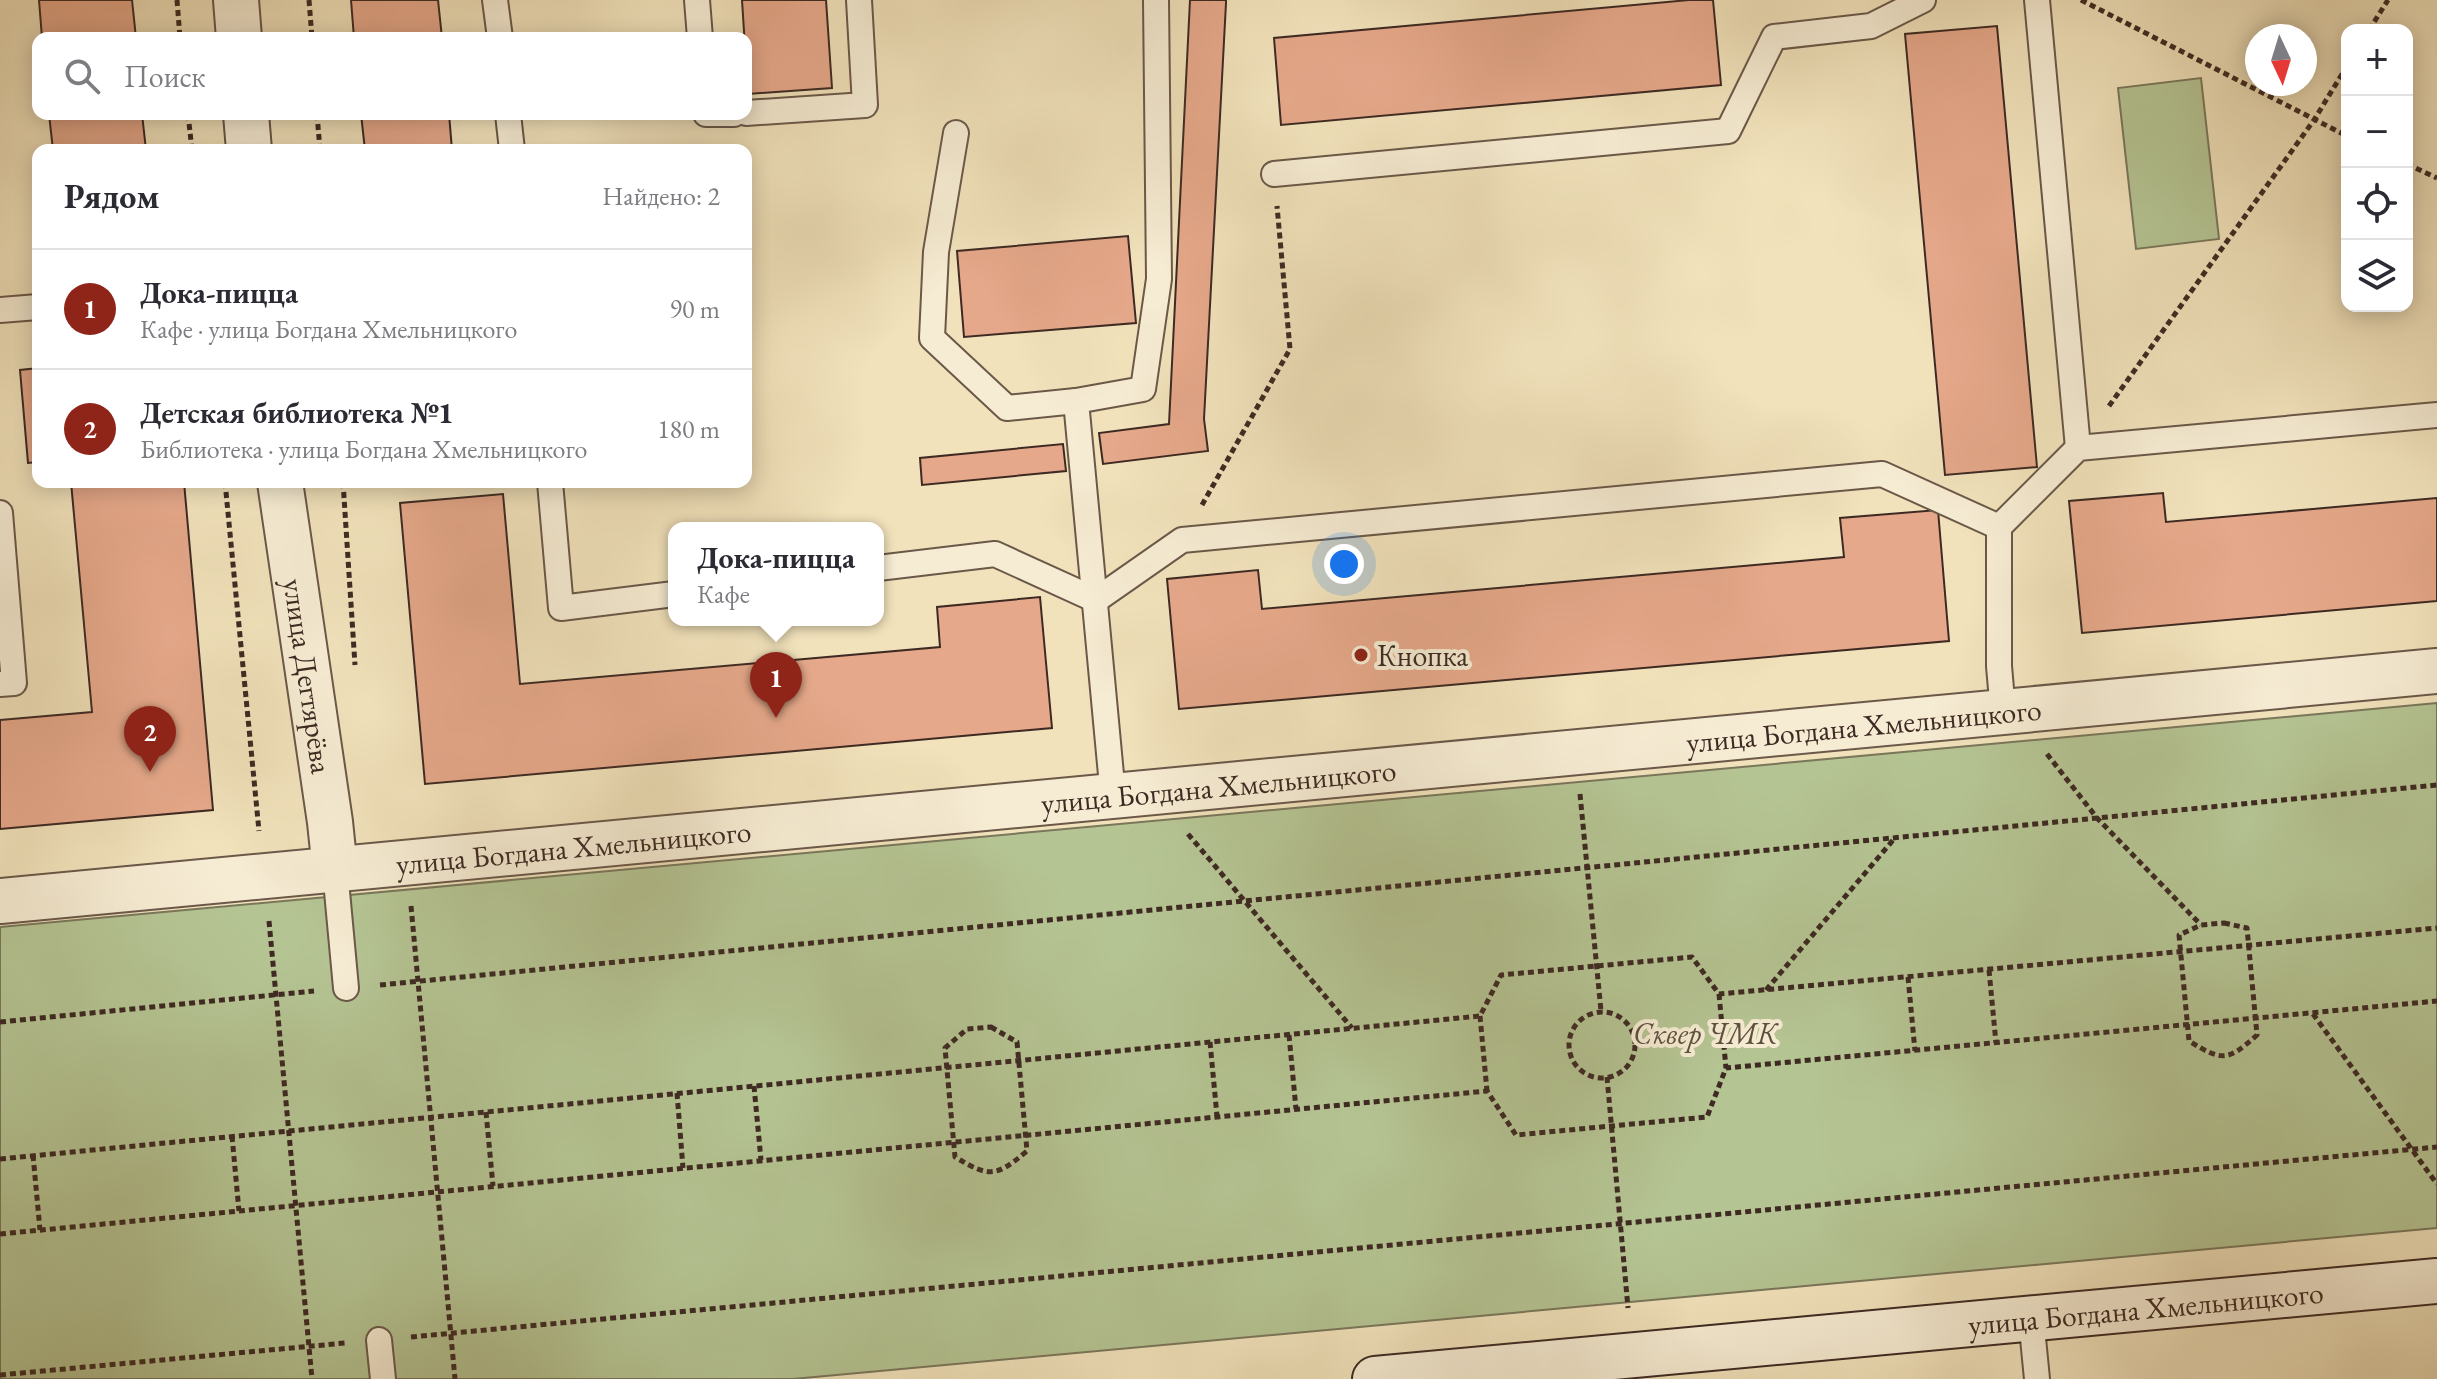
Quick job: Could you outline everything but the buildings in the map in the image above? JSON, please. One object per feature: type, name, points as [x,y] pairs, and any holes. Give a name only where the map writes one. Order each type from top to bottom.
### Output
[{"type":"street","points":[[236,0],[239,32]]},
{"type":"street","points":[[246,120],[248,144]]},
{"type":"street","name":"улица Дегтярёва","points":[[281,488],[335,870]]},
{"type":"street","name":"улица Богдана Хмельницкого","points":[[0,901],[2437,671]]},
{"type":"street","name":"улица Богдана Хмельницкого","points":[[1375,1379],[2437,1281]]},
{"type":"lane","points":[[495,0],[499,32]]},
{"type":"lane","points":[[697,0],[700,32]]},
{"type":"lane","points":[[752,113],[865,105],[859,0]]},
{"type":"lane","points":[[956,133],[936,252],[932,338],[1007,408],[1076,401],[1143,389],[1159,279],[1156,0]]},
{"type":"lane","points":[[1274,174],[1728,131],[1774,37],[1871,26],[1923,0]]},
{"type":"lane","points":[[2037,0],[2078,448]]},
{"type":"lane","points":[[509,120],[511,144]]},
{"type":"lane","points":[[0,310],[32,307]]},
{"type":"lane","points":[[1076,401],[1113,796]]},
{"type":"lane","points":[[2014,711],[1999,666],[1999,527],[2078,448],[2437,415]]},
{"type":"lane","points":[[1096,600],[1182,540],[1882,474],[1999,527]]},
{"type":"lane","points":[[551,488],[561,608],[668,595]]},
{"type":"lane","points":[[0,513],[14,683],[0,684]]},
{"type":"lane","points":[[884,567],[995,554],[1096,600]]},
{"type":"lane","points":[[335,870],[346,988]]},
{"type":"lane","points":[[2031,1318],[2037,1379]]},
{"type":"lane","points":[[379,1340],[383,1379]]},
{"type":"path","points":[[177,0],[180,32]]},
{"type":"path","points":[[309,0],[312,32]]},
{"type":"path","points":[[2081,0],[2341,133]]},
{"type":"path","points":[[2373,24],[2388,0]]},
{"type":"path","points":[[2078,448],[2314,120],[2341,76]]},
{"type":"path","points":[[189,120],[191,144]]},
{"type":"path","points":[[318,120],[320,144]]},
{"type":"path","points":[[2413,167],[2437,178]]},
{"type":"path","points":[[1182,540],[1290,349],[1274,174]]},
{"type":"path","points":[[226,488],[312,1379]]},
{"type":"path","points":[[343,488],[356,665]]},
{"type":"path","points":[[2014,711],[2097,818],[2201,925]]},
{"type":"path","points":[[1576,752],[1601,1011]]},
{"type":"path","points":[[0,1022],[2437,785]]},
{"type":"path","points":[[1186,831],[1353,1029]]},
{"type":"path","points":[[1766,990],[1895,838]]},
{"type":"path","points":[[407,862],[455,1379]]},
{"type":"path","points":[[2224,923],[2247,928],[2249,945],[2257,1035],[2236,1054],[2214,1056],[2189,1041],[2179,935],[2201,925],[2224,923]]},
{"type":"path","points":[[1719,994],[2437,928]]},
{"type":"path","points":[[1692,957],[1719,994],[1726,1068],[1707,1117],[1516,1135],[1487,1091],[1480,1016],[1501,975],[1692,957]]},
{"type":"path","points":[[1989,970],[1996,1043]]},
{"type":"path","points":[[1908,977],[1915,1051]]},
{"type":"path","points":[[1726,1068],[2437,1001]]},
{"type":"path","points":[[1601,1011],[1624,1020],[1632,1029],[1635,1042],[1634,1055],[1628,1065],[1619,1073],[1607,1077],[1593,1077],[1581,1071],[1569,1047],[1570,1034],[1577,1022],[1601,1011]]},
{"type":"path","points":[[2312,1013],[2437,1184]]},
{"type":"path","points":[[0,1159],[1480,1016]]},
{"type":"path","points":[[991,1027],[1017,1042],[1019,1060],[1027,1151],[1005,1170],[981,1172],[955,1157],[945,1048],[967,1029],[991,1027]]},
{"type":"path","points":[[1289,1035],[1296,1109]]},
{"type":"path","points":[[1210,1042],[1217,1116]]},
{"type":"path","points":[[1607,1077],[1628,1308]]},
{"type":"path","points":[[754,1086],[761,1160]]},
{"type":"path","points":[[0,1234],[1487,1091]]},
{"type":"path","points":[[677,1093],[683,1168]]},
{"type":"path","points":[[486,1112],[493,1186]]},
{"type":"path","points":[[232,1136],[239,1211]]},
{"type":"path","points":[[0,1375],[2437,1147]]},
{"type":"path","points":[[33,1155],[40,1230]]},
{"type":"green space","points":[[2201,78],[2219,239],[2136,249],[2118,88]]},
{"type":"green space","name":"Сквер ЧМК","points":[[2437,703],[2437,1228],[793,1379],[0,1379],[0,927]]},
{"type":"place","name":"Кнопка","points":[[1361,655]]},
{"type":"place","name":"Дока-пицца","points":[[776,718]]},
{"type":"place","name":"Детская библиотека №1","points":[[150,772]]}]
